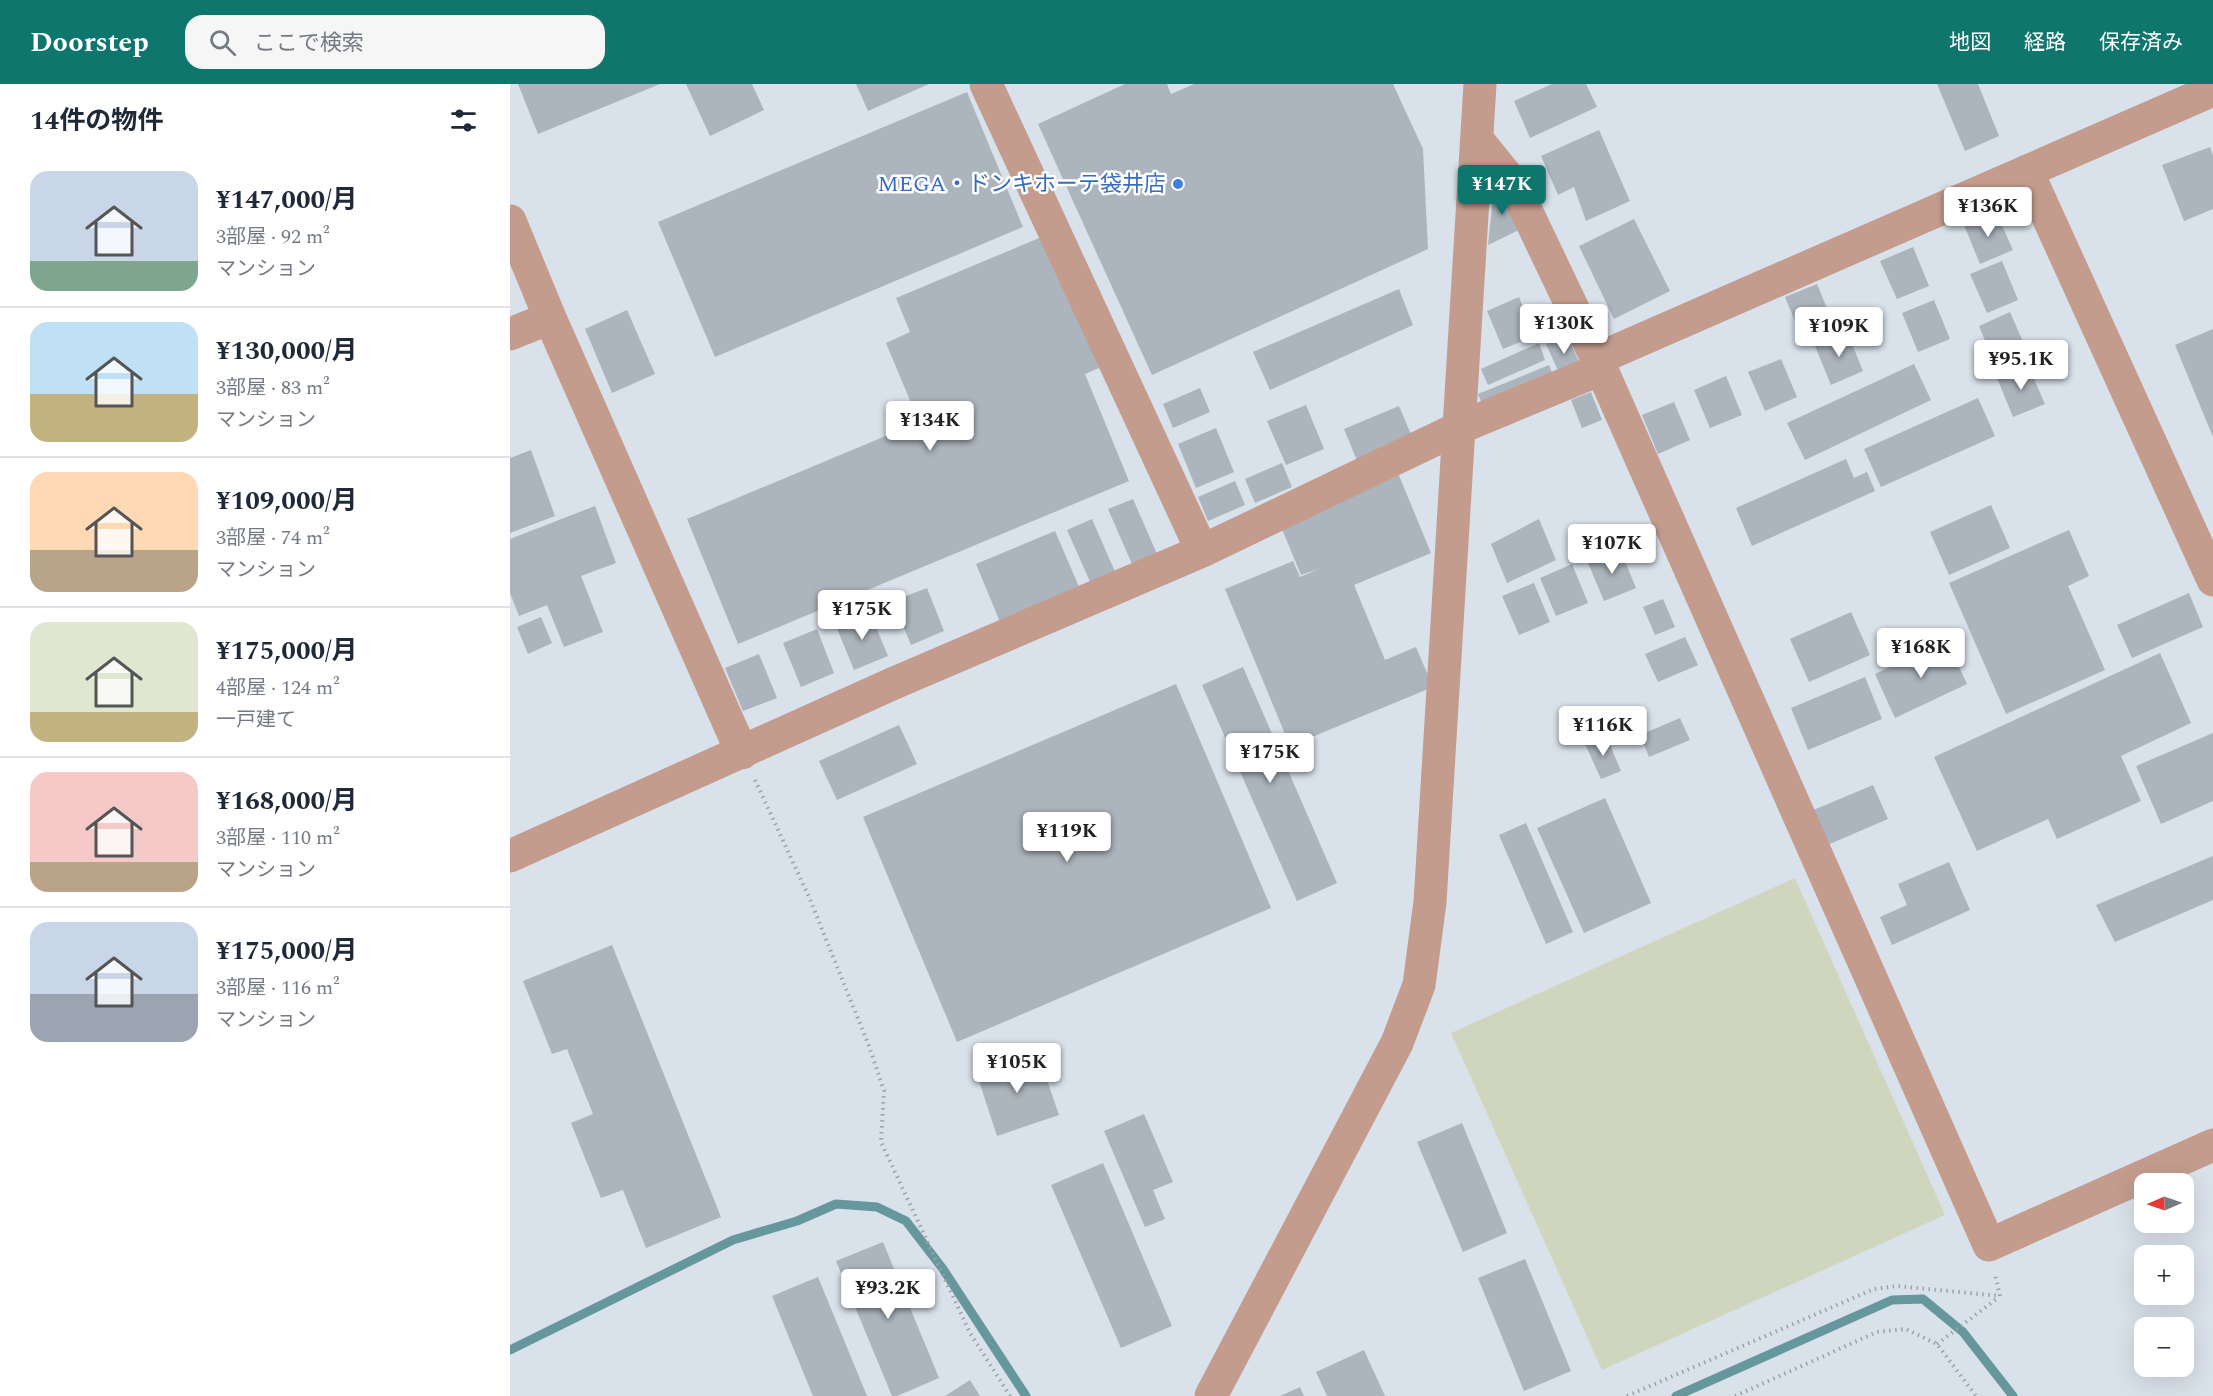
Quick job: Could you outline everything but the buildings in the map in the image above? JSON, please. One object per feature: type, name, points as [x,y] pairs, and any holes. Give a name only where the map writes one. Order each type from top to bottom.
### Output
[{"type":"street","points":[[987,84],[1202,551]]},
{"type":"street","points":[[1211,1396],[1397,1043],[1419,985],[1430,902],[1480,84]]},
{"type":"street","points":[[510,856],[892,684],[1202,551],[1599,364],[2027,171],[2213,90]]},
{"type":"street","points":[[1477,139],[1514,184],[1599,364],[1989,1245],[2213,1145]]},
{"type":"street","points":[[2027,171],[2213,580]]},
{"type":"street","points":[[510,221],[550,318],[742,753]]},
{"type":"street","points":[[510,334],[550,318]]},
{"type":"path","points":[[742,753],[809,897],[869,1046],[884,1091],[881,1142],[970,1333],[1010,1396]]},
{"type":"path","points":[[1989,1245],[2000,1296]]},
{"type":"path","points":[[1627,1396],[1874,1289],[1897,1286],[2000,1296]]},
{"type":"path","points":[[1937,1344],[2000,1296]]},
{"type":"path","points":[[1735,1396],[1877,1332],[1906,1329],[1937,1344],[1976,1396]]},
{"type":"green space","points":[[1795,878],[1945,1215],[1602,1370],[1451,1033]]},
{"type":"waterway","points":[[510,1350],[733,1240],[797,1221],[836,1204],[877,1207],[906,1221],[943,1269],[1026,1396]]},
{"type":"waterway","points":[[1676,1396],[1892,1300],[1923,1299],[1963,1332],[2013,1396]]},
{"type":"place","name":"MEGA・ドンキホーテ袋井店","points":[[1178,184]]}]
